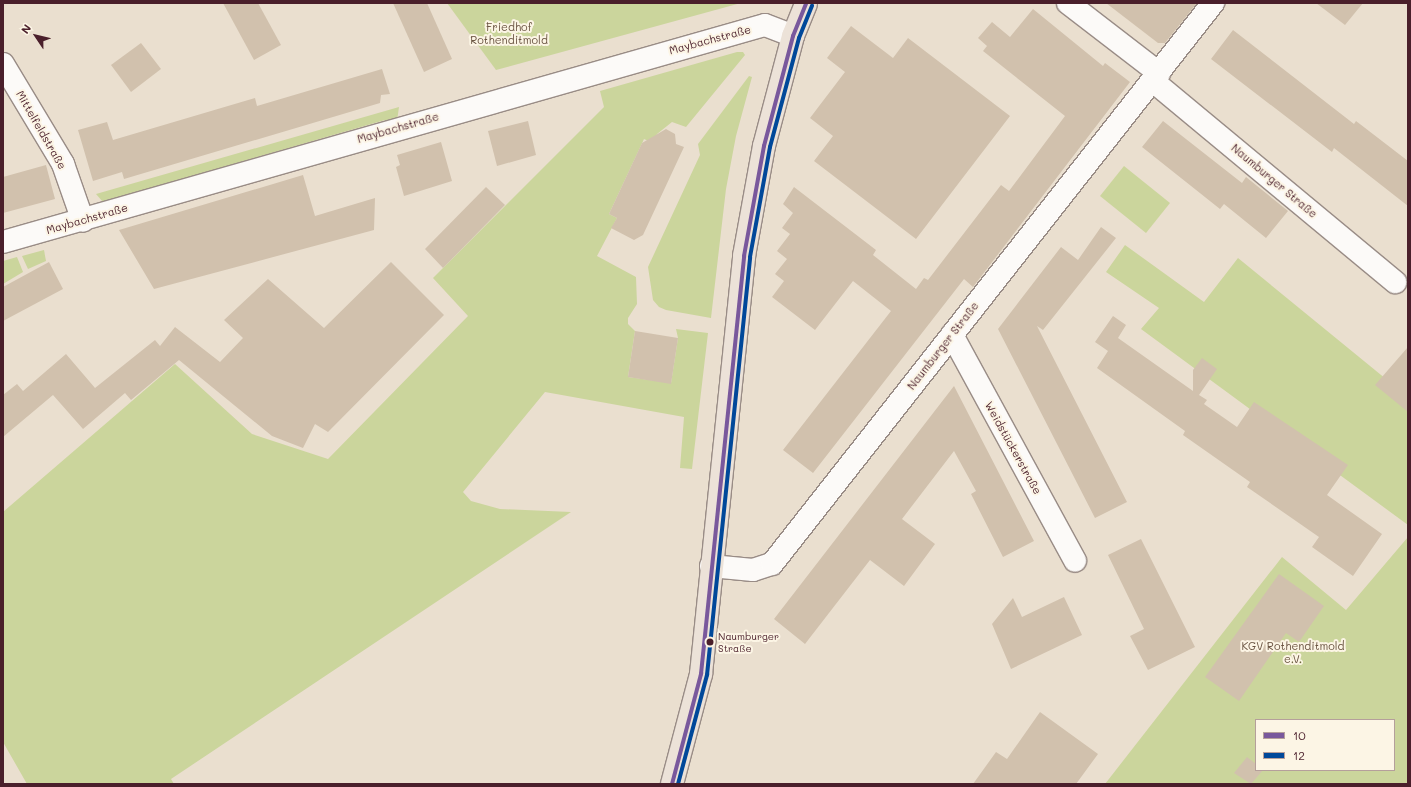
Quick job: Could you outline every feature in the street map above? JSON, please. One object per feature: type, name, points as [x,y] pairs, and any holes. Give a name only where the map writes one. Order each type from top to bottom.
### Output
[{"type":"main road","points":[[672,784],[701,674],[744,256],[764,146],[792,36],[806,3]]},
{"type":"street","points":[[1068,3],[1156,77]]},
{"type":"street","name":"Naumburger Straße","points":[[711,566],[753,570],[772,564],[1213,3]]},
{"type":"street","name":"Maybachstraße","points":[[3,242],[83,221],[425,120],[765,24],[792,36]]},
{"type":"street","name":"Mittelfeldstraße","points":[[3,64],[63,164],[83,221]]},
{"type":"street","name":"Naumburger Straße","points":[[1156,77],[1395,282]]},
{"type":"street","name":"Weidstückerstraße","points":[[952,335],[1075,561]]},
{"type":"green space","name":"Friedhof Rothenditmold","points":[[447,3],[741,3],[496,70]]},
{"type":"green space","points":[[737,52],[743,52],[745,55],[686,127],[672,122],[657,134],[653,143],[644,139],[609,214],[617,218],[597,256],[636,277],[637,304],[628,318],[628,324],[635,331],[628,377],[671,383],[678,338],[676,329],[708,333],[692,469],[680,468],[684,417],[545,392],[463,492],[471,501],[500,509],[571,512],[171,779],[174,784],[27,784],[3,742],[3,512],[175,364],[252,434],[328,459],[468,316],[433,278],[604,107],[600,91]]},
{"type":"green space","points":[[749,76],[752,77],[736,136],[726,189],[711,318],[666,310],[659,307],[653,300],[648,267],[700,155],[698,144]]},
{"type":"green space","points":[[399,107],[397,121],[386,122],[385,120],[123,196],[118,203],[103,202],[96,194]]},
{"type":"green space","points":[[1124,166],[1170,203],[1146,233],[1100,196]]},
{"type":"green space","points":[[1125,245],[1204,302],[1238,258],[1408,397],[1408,525],[1141,329],[1159,308],[1106,272]]},
{"type":"green space","points":[[44,250],[46,261],[28,269],[22,256]]},
{"type":"green space","points":[[17,257],[23,272],[3,284],[3,261]]},
{"type":"green space","name":"KGV Rothenditmold e.V.","points":[[1408,537],[1408,784],[1105,784],[1282,557],[1346,610]]},
{"type":"building","points":[[223,3],[258,3],[281,45],[254,60]]},
{"type":"building","points":[[393,3],[427,3],[452,59],[424,72]]},
{"type":"building","points":[[1106,3],[1197,3],[1165,43],[1158,43]]},
{"type":"building","points":[[1316,3],[1363,3],[1345,25]]},
{"type":"building","points":[[1033,9],[1103,66],[1105,63],[1130,82],[973,287],[964,279],[813,473],[783,450],[891,311],[853,281],[815,330],[772,297],[784,281],[775,274],[787,259],[777,251],[790,234],[782,228],[793,213],[783,204],[794,187],[876,250],[873,255],[916,289],[924,278],[928,280],[1001,185],[1009,191],[1065,116],[983,51],[987,46],[978,38],[992,22],[1010,37]]},
{"type":"building","points":[[851,26],[893,58],[908,38],[1010,116],[916,239],[814,161],[833,136],[810,118],[845,72],[827,58]]},
{"type":"building","points":[[1233,30],[1354,124],[1356,121],[1408,161],[1408,206],[1334,148],[1332,152],[1211,59]]},
{"type":"building","points":[[141,43],[161,69],[131,92],[111,65]]},
{"type":"building","points":[[382,69],[390,94],[381,95],[380,103],[124,179],[122,172],[93,181],[78,130],[107,122],[113,140],[255,98],[257,106]]},
{"type":"building","points":[[528,121],[536,155],[497,166],[488,131]]},
{"type":"building","points":[[1163,121],[1242,183],[1246,177],[1288,211],[1266,238],[1224,204],[1220,209],[1142,147]]},
{"type":"building","points":[[666,129],[675,134],[676,144],[684,147],[643,235],[634,240],[611,228],[617,218],[609,214],[642,143]]},
{"type":"building","points":[[441,142],[452,181],[404,196],[396,167],[400,165],[397,155]]},
{"type":"building","points":[[46,165],[55,199],[3,213],[3,177]]},
{"type":"building","points":[[303,175],[315,216],[375,198],[374,230],[154,289],[119,230]]},
{"type":"building","points":[[486,187],[505,205],[443,268],[425,249]]},
{"type":"building","points":[[1101,227],[1116,238],[1043,330],[1037,326],[1127,502],[1095,518],[998,329],[1061,247],[1078,260]]},
{"type":"building","points":[[49,262],[63,289],[3,321],[3,287]]},
{"type":"building","points":[[391,262],[444,315],[328,432],[315,424],[303,448],[272,436],[179,360],[131,400],[125,393],[83,429],[53,395],[3,437],[3,395],[17,384],[23,391],[66,354],[95,388],[155,340],[160,346],[175,327],[220,362],[243,338],[224,320],[268,279],[324,328]]},
{"type":"building","points":[[1113,316],[1126,325],[1118,338],[1193,391],[1193,370],[1202,358],[1217,369],[1199,395],[1207,400],[1204,404],[1237,427],[1254,402],[1348,465],[1327,495],[1382,534],[1353,576],[1312,547],[1319,537],[1247,487],[1250,482],[1183,435],[1185,431],[1097,368],[1108,351],[1095,342]]},
{"type":"building","points":[[635,331],[678,338],[671,384],[628,377]]},
{"type":"building","points":[[1408,347],[1408,412],[1375,385]]},
{"type":"building","points":[[954,386],[1034,541],[1003,557],[971,494],[976,491],[954,451],[902,519],[935,544],[904,586],[870,560],[805,644],[774,619]]},
{"type":"building","points":[[1141,539],[1195,647],[1148,670],[1130,636],[1144,629],[1108,555]]},
{"type":"building","points":[[1279,574],[1324,606],[1299,642],[1286,633],[1239,701],[1205,677]]},
{"type":"building","points":[[1064,597],[1082,635],[1011,669],[992,624],[1013,598],[1022,617]]},
{"type":"building","points":[[1040,712],[1098,754],[1076,784],[973,784],[996,752],[1007,759]]},
{"type":"building","points":[[1247,757],[1255,763],[1255,771],[1262,771],[1251,784],[1234,773]]},
{"type":"transit line","name":"10","points":[[672,784],[701,674],[744,256],[764,146],[793,36],[806,3]]},
{"type":"transit line","name":"12","points":[[678,784],[707,675],[750,257],[770,147],[799,38],[812,5]]},
{"type":"place","name":"Naumburger Straße","points":[[710,642]]}]
